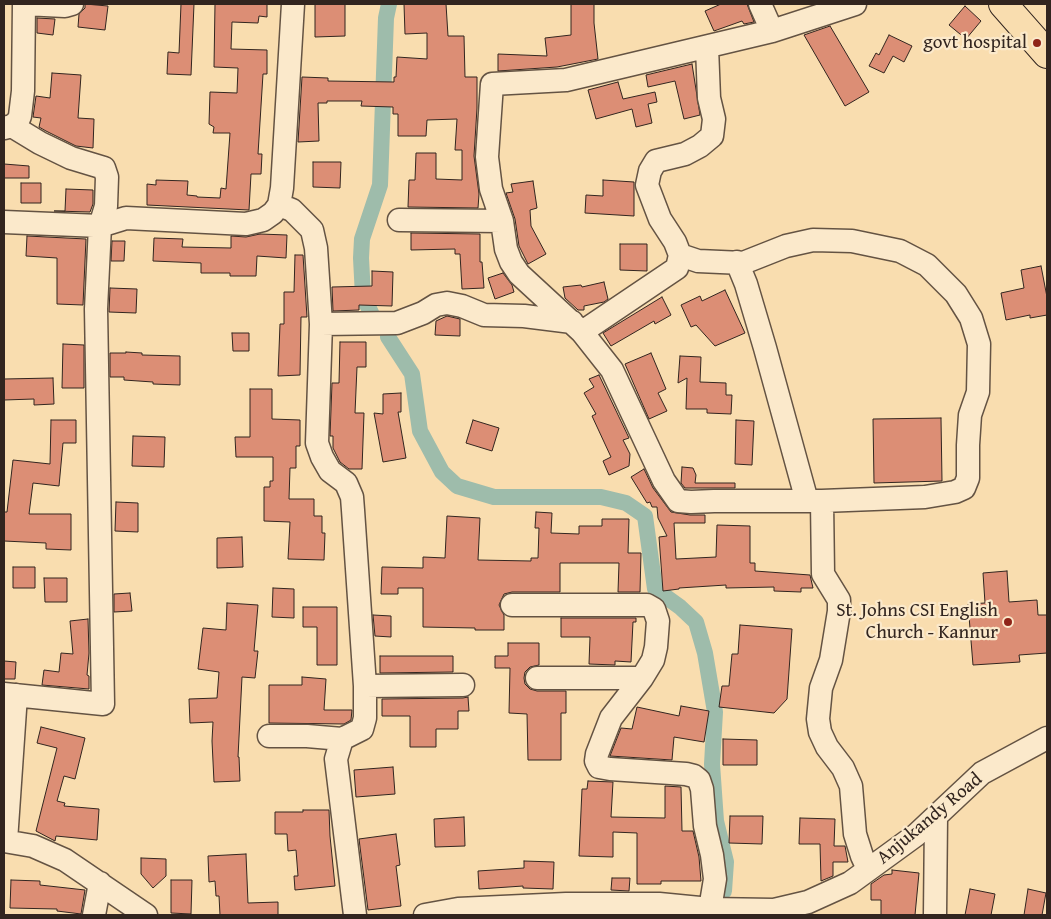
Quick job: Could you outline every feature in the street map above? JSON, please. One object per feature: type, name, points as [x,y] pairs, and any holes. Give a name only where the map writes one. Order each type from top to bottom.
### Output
[{"type":"main road","points":[[1003,4],[1047,54]]},
{"type":"street","points":[[8,127],[18,121],[20,116],[23,91],[24,4],[65,6],[72,4]]},
{"type":"street","points":[[4,222],[100,226],[126,218],[246,224],[263,220],[273,213],[279,205],[282,188],[293,4]]},
{"type":"street","points":[[760,4],[772,31]]},
{"type":"street","points":[[680,255],[698,261],[743,263],[786,246],[813,240],[852,241],[900,251],[927,265],[956,294],[972,318],[979,344],[978,392],[970,415],[968,478],[964,488],[955,492],[925,497],[815,501],[678,501],[664,481],[612,370],[577,327],[519,274],[511,262],[506,249],[502,221],[491,189],[487,157],[492,84],[566,80],[772,31],[855,4]]},
{"type":"street","points":[[321,324],[397,323],[447,303],[462,306],[484,315],[524,316],[577,327],[671,273],[677,268],[680,255],[675,242],[660,219],[648,185],[650,171],[656,160],[685,154],[700,146],[712,136],[714,119],[709,98],[707,47]]},
{"type":"street","points":[[8,127],[65,155],[104,168],[107,177],[106,206],[100,226],[96,309],[103,704],[10,694],[5,841],[33,846],[65,860],[146,915]]},
{"type":"street","points":[[269,736],[307,736],[342,739],[362,729],[364,725],[365,686],[352,496],[346,483],[330,470],[322,457],[317,443],[321,324],[316,248],[312,230],[292,210],[279,205]]},
{"type":"street","points":[[399,220],[502,221]]},
{"type":"street","points":[[737,262],[746,284],[815,501],[823,574],[838,600],[839,611],[831,660],[821,688],[818,719],[820,732],[827,747],[843,768],[851,786],[855,834],[868,870]]},
{"type":"street","points":[[512,604],[647,605],[654,609],[658,621],[653,660],[642,678],[611,718],[596,761],[599,766],[610,769],[686,774],[700,780],[705,826],[712,855],[715,879],[710,909]]},
{"type":"street","points":[[537,678],[642,678]]},
{"type":"street","points":[[365,686],[463,685]]},
{"type":"street","name":"Anjukandy Road","points":[[425,915],[458,909],[566,904],[659,904],[739,910],[774,910],[808,902],[820,906],[916,835],[982,774],[1047,738]]},
{"type":"street","points":[[342,739],[336,759],[355,915]]},
{"type":"street","points":[[935,915],[936,817]]},
{"type":"street","points":[[94,915],[100,883]]},
{"type":"building","points":[[85,4],[108,6],[105,30],[78,27],[79,14],[85,8]]},
{"type":"building","points":[[181,4],[194,4],[191,75],[167,74],[168,52],[179,53]]},
{"type":"building","points":[[215,4],[267,4],[267,17],[259,16],[258,23],[232,22],[231,49],[267,50],[267,74],[263,74],[258,154],[262,154],[261,174],[251,174],[249,210],[147,205],[147,184],[156,185],[156,180],[188,181],[187,195],[197,197],[220,198],[221,188],[226,189],[230,133],[213,133],[214,127],[209,124],[210,92],[237,93],[238,68],[214,67]]},
{"type":"building","points":[[315,4],[345,4],[345,36],[315,37]]},
{"type":"building","points":[[404,4],[446,4],[448,36],[464,36],[465,77],[477,77],[474,156],[479,194],[478,208],[408,207],[409,180],[415,180],[416,153],[436,153],[436,179],[462,180],[462,150],[455,150],[457,119],[427,120],[426,136],[398,136],[398,114],[393,114],[393,107],[361,106],[362,101],[327,101],[327,103],[318,103],[319,141],[298,142],[302,77],[328,78],[328,81],[394,82],[397,57],[427,59],[427,33],[405,34]]},
{"type":"building","points":[[571,4],[594,4],[598,59],[557,67],[498,71],[498,54],[547,56],[545,38],[571,35]]},
{"type":"building","points":[[721,4],[747,4],[754,22],[744,24],[742,21],[714,31],[705,11]]},
{"type":"building","points":[[965,6],[981,21],[966,39],[949,25]]},
{"type":"building","points":[[37,18],[55,19],[53,35],[37,33]]},
{"type":"building","points":[[830,26],[869,92],[845,106],[804,35]]},
{"type":"building","points":[[889,35],[912,46],[904,62],[893,56],[884,73],[869,66],[876,53],[879,55]]},
{"type":"building","points":[[692,64],[700,115],[684,119],[675,81],[648,87],[646,75]]},
{"type":"building","points":[[52,73],[81,75],[78,118],[94,119],[93,148],[76,146],[46,131],[39,127],[41,118],[33,117],[36,96],[50,98]]},
{"type":"building","points":[[618,82],[623,99],[655,92],[657,102],[648,104],[652,123],[636,127],[632,109],[596,119],[588,90]]},
{"type":"building","points":[[313,162],[341,162],[340,188],[313,187]]},
{"type":"building","points":[[4,164],[29,166],[29,178],[4,178]]},
{"type":"building","points":[[603,180],[634,182],[634,216],[585,213],[586,195],[603,196]]},
{"type":"building","points":[[533,181],[537,208],[530,210],[531,226],[546,254],[528,264],[519,246],[515,219],[506,193],[513,192],[511,184]]},
{"type":"building","points":[[21,183],[41,183],[41,203],[21,203]]},
{"type":"building","points":[[66,189],[93,190],[93,204],[90,212],[54,211],[65,211]]},
{"type":"building","points":[[411,233],[480,234],[480,262],[482,262],[484,288],[462,289],[460,254],[455,254],[455,249],[411,250]]},
{"type":"building","points":[[260,234],[287,235],[286,258],[257,256],[256,276],[230,276],[230,273],[201,273],[201,263],[153,261],[154,238],[183,239],[182,247],[231,248],[231,236],[246,237]]},
{"type":"building","points":[[27,236],[86,239],[83,305],[57,304],[57,258],[26,256]]},
{"type":"building","points":[[112,241],[125,241],[124,261],[111,261]]},
{"type":"building","points":[[620,244],[647,244],[647,271],[620,270]]},
{"type":"building","points":[[295,255],[303,255],[307,317],[301,317],[300,375],[278,376],[280,324],[284,324],[284,292],[294,292]]},
{"type":"building","points":[[1041,266],[1047,297],[1047,315],[1030,318],[1030,315],[1006,320],[1001,293],[1024,288],[1021,270]]},
{"type":"building","points":[[372,271],[393,272],[392,306],[359,305],[359,310],[333,311],[332,287],[372,286]]},
{"type":"building","points":[[503,273],[512,285],[514,292],[495,299],[488,278]]},
{"type":"building","points":[[604,282],[608,299],[604,302],[584,306],[584,310],[578,310],[565,298],[563,287],[581,285],[582,287]]},
{"type":"building","points":[[110,288],[137,289],[136,313],[109,312]]},
{"type":"building","points":[[725,290],[745,333],[715,346],[696,325],[691,327],[681,305],[700,296],[702,301]]},
{"type":"building","points":[[662,297],[671,315],[655,324],[654,321],[611,346],[603,333]]},
{"type":"building","points":[[447,316],[460,319],[460,336],[435,335],[436,321]]},
{"type":"building","points":[[232,333],[249,333],[249,351],[233,351]]},
{"type":"building","points":[[340,342],[366,342],[366,367],[357,367],[355,413],[364,413],[362,469],[349,469],[340,462],[333,448],[333,436],[330,436],[332,383],[339,383]]},
{"type":"building","points":[[63,344],[84,345],[84,388],[62,388]]},
{"type":"building","points":[[110,353],[142,353],[142,355],[180,356],[180,385],[153,384],[153,382],[124,380],[124,377],[110,377]]},
{"type":"building","points":[[651,353],[666,389],[658,393],[667,411],[649,419],[625,364]]},
{"type":"building","points":[[680,356],[701,357],[700,382],[726,383],[726,395],[732,395],[731,414],[707,413],[707,409],[686,409],[687,378],[678,383]]},
{"type":"building","points":[[599,375],[629,438],[623,440],[630,454],[629,466],[609,475],[603,461],[611,457],[592,416],[596,414],[584,393],[594,387],[589,379]]},
{"type":"building","points":[[53,378],[54,404],[34,405],[34,399],[4,400],[4,379]]},
{"type":"building","points":[[250,389],[272,389],[272,419],[300,420],[300,446],[296,446],[296,468],[290,468],[289,499],[314,499],[314,516],[322,516],[322,533],[325,533],[324,560],[288,559],[290,522],[264,521],[264,487],[270,487],[270,481],[273,481],[273,457],[236,457],[235,437],[250,437]]},
{"type":"building","points":[[401,393],[401,412],[398,412],[406,458],[383,462],[374,413],[383,414],[383,394]]},
{"type":"building","points":[[941,418],[942,481],[874,483],[873,419]]},
{"type":"building","points":[[51,420],[76,420],[76,443],[63,443],[59,486],[33,483],[29,514],[71,514],[71,550],[46,549],[46,543],[4,541],[4,512],[7,512],[13,460],[50,464]]},
{"type":"building","points":[[473,420],[499,428],[492,451],[466,443]]},
{"type":"building","points":[[736,420],[754,421],[752,465],[735,464]]},
{"type":"building","points":[[133,436],[165,437],[164,467],[132,466]]},
{"type":"building","points":[[682,467],[693,468],[696,475],[695,483],[735,483],[735,488],[685,488],[681,483]]},
{"type":"building","points":[[644,469],[653,488],[671,512],[705,515],[705,523],[674,523],[676,559],[716,557],[717,525],[750,526],[750,563],[755,563],[755,571],[810,575],[813,588],[801,588],[801,592],[774,591],[774,587],[726,588],[726,585],[663,591],[659,537],[667,536],[658,518],[657,507],[652,507],[650,502],[647,503],[631,477]]},
{"type":"building","points":[[116,502],[138,503],[138,532],[115,531]]},
{"type":"building","points":[[536,512],[552,513],[551,533],[579,534],[579,526],[602,526],[602,519],[629,519],[628,553],[641,553],[640,592],[618,592],[619,563],[560,563],[560,592],[512,592],[504,594],[499,605],[504,615],[504,630],[423,627],[423,588],[398,588],[398,594],[381,594],[382,567],[423,568],[423,557],[445,558],[447,516],[480,518],[478,560],[531,561],[531,558],[538,558],[539,528],[535,528]]},
{"type":"building","points":[[242,537],[243,567],[217,568],[217,538]]},
{"type":"building","points":[[13,567],[35,567],[35,588],[13,588]]},
{"type":"building","name":"St. Johns CSI English Church - Kannur","points":[[1007,571],[1009,602],[1037,600],[1038,615],[1047,615],[1047,653],[1019,655],[1020,662],[973,665],[968,604],[985,603],[983,573]]},
{"type":"building","points":[[44,578],[67,578],[67,602],[45,602]]},
{"type":"building","points":[[273,588],[294,589],[294,618],[272,617]]},
{"type":"building","points":[[130,593],[132,611],[114,612],[114,594]]},
{"type":"building","points":[[227,603],[258,605],[254,651],[258,651],[255,678],[242,677],[238,757],[240,781],[214,782],[213,722],[190,723],[189,699],[217,698],[219,672],[198,669],[203,628],[226,630]]},
{"type":"building","points":[[303,607],[337,607],[337,665],[317,665],[317,627],[303,627]]},
{"type":"building","points":[[373,615],[391,616],[391,637],[375,636]]},
{"type":"building","points":[[561,618],[636,618],[636,622],[633,622],[631,662],[615,661],[615,665],[589,664],[590,637],[561,637]]},
{"type":"building","points":[[88,619],[89,653],[87,675],[89,676],[89,689],[42,685],[44,670],[59,672],[61,653],[73,654],[70,621]]},
{"type":"building","points":[[740,625],[792,629],[787,699],[774,713],[719,707],[722,686],[729,686],[732,654],[738,654]]},
{"type":"building","points":[[508,643],[539,643],[539,665],[530,667],[525,672],[525,684],[530,689],[537,691],[566,691],[566,713],[561,713],[561,760],[528,760],[527,714],[509,713],[510,668],[495,668],[495,656],[508,656]]},
{"type":"building","points":[[380,656],[453,656],[453,672],[380,673]]},
{"type":"building","points":[[4,661],[16,662],[15,679],[4,679]]},
{"type":"building","points":[[302,677],[326,679],[324,710],[352,710],[351,720],[344,724],[269,723],[269,685],[302,685]]},
{"type":"building","points":[[468,697],[469,711],[458,711],[458,729],[436,729],[436,747],[410,747],[410,716],[382,716],[382,699]]},
{"type":"building","points":[[681,706],[709,711],[704,742],[674,737],[672,760],[610,756],[621,728],[632,729],[637,707],[679,716]]},
{"type":"building","points":[[41,727],[85,738],[75,779],[64,776],[57,801],[65,803],[64,806],[99,809],[97,840],[56,836],[55,841],[36,831],[57,748],[37,743]]},
{"type":"building","points":[[723,739],[757,740],[757,765],[723,765]]},
{"type":"building","points":[[393,767],[395,794],[356,797],[354,770]]},
{"type":"building","points":[[588,781],[613,782],[611,817],[665,818],[665,786],[681,787],[682,831],[693,831],[699,857],[701,881],[661,881],[661,884],[637,884],[637,833],[613,832],[613,857],[579,856],[582,789],[587,789]]},
{"type":"building","points":[[303,810],[329,810],[335,886],[295,890],[294,876],[298,876],[296,850],[288,851],[287,834],[275,834],[275,812],[303,812]]},
{"type":"building","points":[[730,816],[763,816],[762,844],[729,843]]},
{"type":"building","points":[[464,817],[465,846],[435,847],[434,819]]},
{"type":"building","points":[[800,818],[835,819],[834,846],[845,846],[848,862],[833,862],[833,876],[821,881],[820,844],[799,844]]},
{"type":"building","points":[[396,834],[400,865],[396,866],[401,906],[368,910],[359,839]]},
{"type":"building","points":[[246,854],[248,903],[278,902],[278,915],[220,915],[219,896],[216,896],[215,881],[209,882],[208,856]]},
{"type":"building","points":[[141,858],[166,859],[166,876],[153,888],[141,874]]},
{"type":"building","points":[[524,861],[554,862],[553,889],[523,888],[523,886],[479,889],[478,871],[524,868]]},
{"type":"building","points":[[892,870],[919,873],[915,915],[881,915],[881,900],[871,900],[871,884],[884,875],[892,874]]},
{"type":"building","points":[[612,878],[630,878],[629,891],[611,890]]},
{"type":"building","points":[[11,880],[40,881],[40,885],[85,890],[81,914],[57,911],[57,909],[10,908]]},
{"type":"building","points":[[171,880],[192,880],[191,914],[171,913]]},
{"type":"building","points":[[970,889],[995,894],[991,915],[965,915]]},
{"type":"building","points":[[1028,889],[1046,893],[1042,915],[1024,915]]},
{"type":"waterway","points":[[372,315],[363,296],[362,239],[380,185],[386,18],[389,4]]},
{"type":"waterway","points":[[388,337],[412,374],[420,431],[442,472],[457,486],[494,497],[601,497],[626,503],[645,516],[655,589],[680,607],[696,622],[705,653],[715,712],[712,764],[716,821],[726,862],[724,891]]},
{"type":"place","name":"govt hospital","points":[[1037,43]]},
{"type":"place","name":"St. Johns CSI English Church - Kannur","points":[[1008,622]]}]
